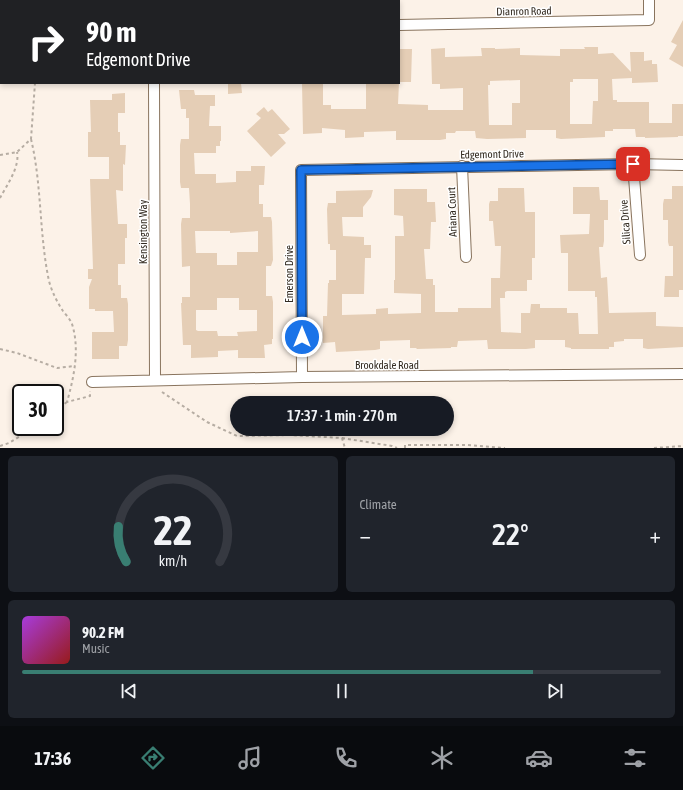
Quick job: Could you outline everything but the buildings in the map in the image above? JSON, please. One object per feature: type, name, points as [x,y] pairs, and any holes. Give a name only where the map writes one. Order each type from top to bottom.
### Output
[{"type":"street","name":"Dianron Road","points":[[400,25],[649,20],[650,0]]},
{"type":"street","name":"Kensington Way","points":[[154,84],[155,380]]},
{"type":"street","name":"Edgemont Drive","points":[[301,170],[462,166],[633,164],[683,165]]},
{"type":"street","name":"Silica Drive","points":[[633,164],[640,255]]},
{"type":"street","name":"Ariana Court","points":[[462,166],[466,258]]},
{"type":"street","name":"Emerson Drive","points":[[301,170],[302,377]]},
{"type":"street","name":"Brookdale Road","points":[[92,382],[302,377],[683,374]]},
{"type":"path","points":[[35,84],[31,138],[36,159],[49,282],[55,299],[72,323],[75,344],[75,366],[67,402]]},
{"type":"path","points":[[0,155],[17,152],[31,138]]},
{"type":"path","points":[[0,198],[12,176],[18,157],[17,152]]},
{"type":"path","points":[[0,349],[18,353],[57,368],[75,366]]},
{"type":"path","points":[[64,404],[67,402],[90,396],[92,382]]},
{"type":"path","points":[[160,391],[207,422],[237,436],[290,435],[342,438],[397,448]]},
{"type":"path","points":[[0,446],[9,443],[20,436]]},
{"type":"path","points":[[342,438],[345,448]]},
{"type":"path","points":[[405,448],[405,445],[468,445],[505,448]]},
{"type":"path","points":[[654,448],[683,446]]},
{"type":"route","points":[[302,337],[301,170],[633,164]]}]
